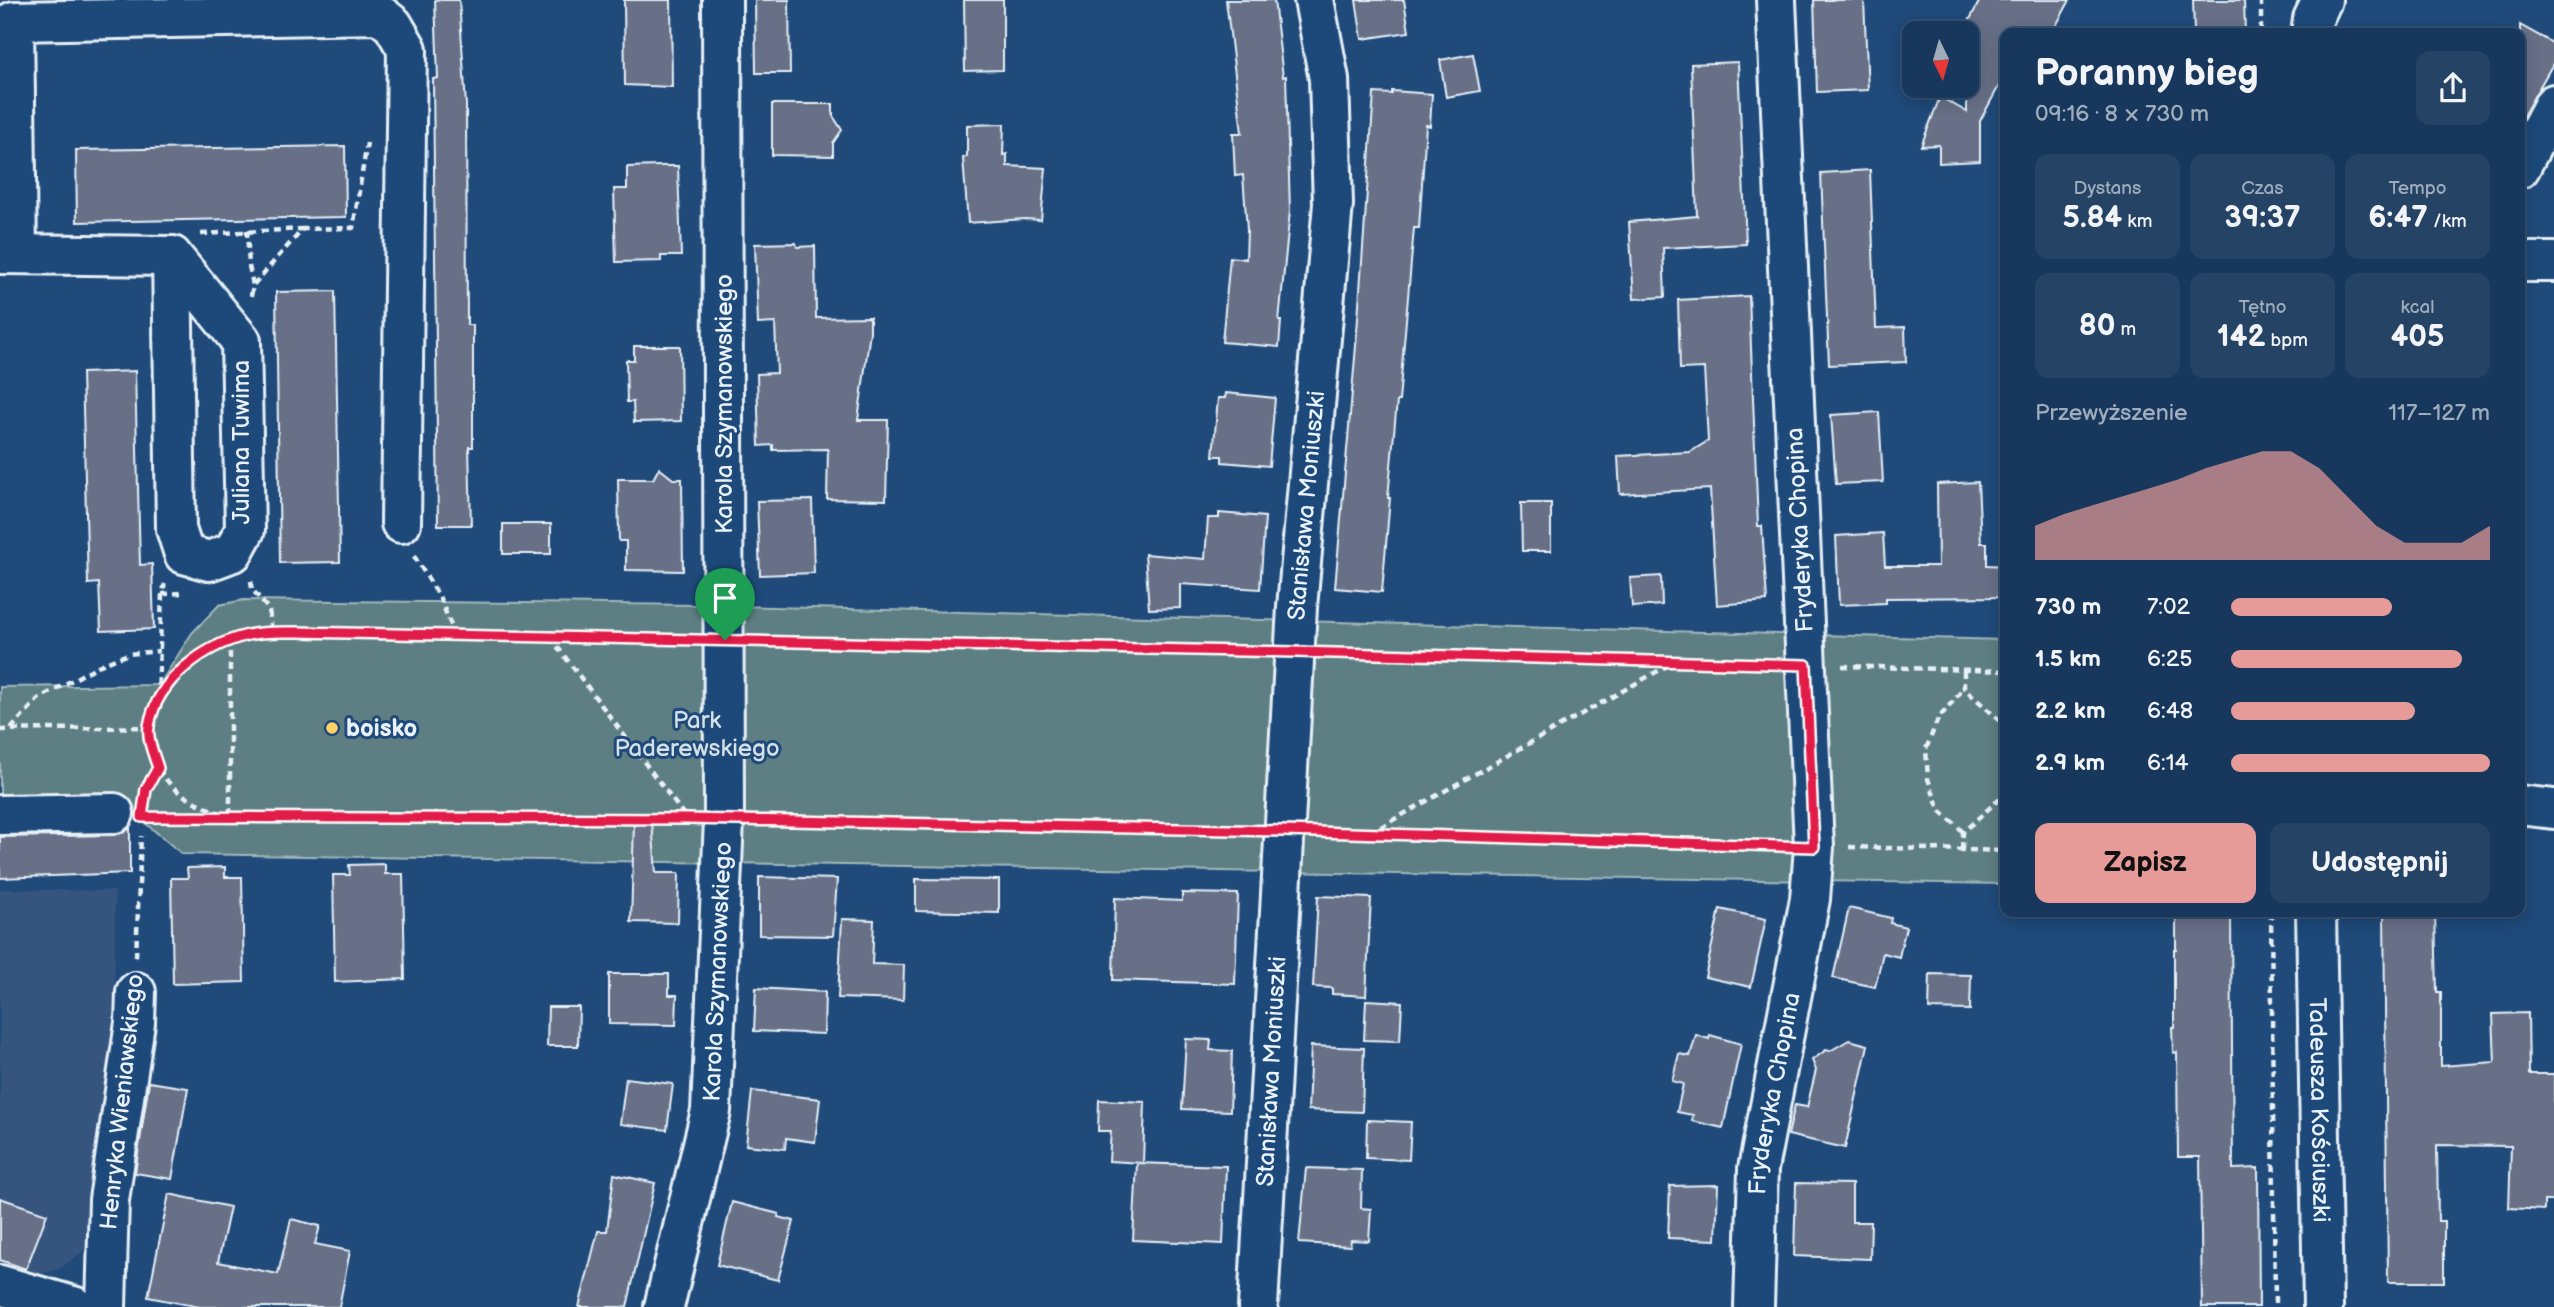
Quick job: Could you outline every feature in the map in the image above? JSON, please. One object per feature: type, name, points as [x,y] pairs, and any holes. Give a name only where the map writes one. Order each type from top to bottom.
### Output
[{"type":"street","name":"Karola Szymanowskiego","points":[[664,1307],[710,1111],[706,820],[725,640],[722,0]]},
{"type":"street","name":"Stanisława Moniuszki","points":[[1258,1307],[1295,652],[1333,204],[1329,79],[1314,0]]},
{"type":"street","name":"Fryderyka Chopina","points":[[1754,1307],[1758,1169],[1810,900],[1814,847],[1776,0]]},
{"type":"street","points":[[2312,28],[2322,0]]},
{"type":"street","points":[[172,256],[8,254],[7,21],[379,14],[393,25],[407,49],[401,523]]},
{"type":"street","points":[[2525,159],[2554,104]]},
{"type":"street","name":"Juliana Tuwima","points":[[172,256],[241,341],[245,530],[233,552],[209,561],[184,554],[176,529],[172,256]]},
{"type":"street","points":[[2525,262],[2554,262]]},
{"type":"street","points":[[2525,806],[2554,809]]},
{"type":"street","points":[[0,815],[135,816]]},
{"type":"street","name":"Tadeusza Kościuszki","points":[[2316,917],[2323,1307]]},
{"type":"street","name":"Henryka Wieniawskiego","points":[[106,1307],[109,1200],[135,1023],[135,992]]},
{"type":"street","points":[[0,1285],[76,1307]]},
{"type":"path","points":[[2261,0],[2262,28]]},
{"type":"path","points":[[172,256],[189,235],[247,230],[353,228],[369,135]]},
{"type":"path","points":[[253,285],[303,229]]},
{"type":"path","points":[[241,341],[247,326],[253,285],[248,266],[247,230]]},
{"type":"path","points":[[401,523],[410,549],[439,596],[455,635]]},
{"type":"path","points":[[158,700],[162,594],[168,576]]},
{"type":"path","points":[[250,578],[251,589],[269,610],[272,632]]},
{"type":"path","points":[[229,818],[174,788],[158,768],[151,748],[149,727],[158,700],[174,676],[197,657],[230,641],[272,632],[1295,652],[2000,671]]},
{"type":"path","points":[[550,636],[706,820]]},
{"type":"path","points":[[229,818],[230,641]]},
{"type":"path","points":[[10,729],[38,699],[98,666],[128,654],[159,651]]},
{"type":"path","points":[[1370,834],[1675,662]]},
{"type":"path","points":[[1963,832],[1939,808],[1928,779],[1926,749],[1938,719],[1964,688],[1964,670]]},
{"type":"path","points":[[1964,688],[2000,721]]},
{"type":"path","points":[[0,730],[149,727]]},
{"type":"path","name":"Henryka Wieniawskiego","points":[[135,992],[135,816],[158,768]]},
{"type":"path","points":[[1962,849],[1963,832],[2000,798]]},
{"type":"path","points":[[135,816],[706,820],[1283,831],[2000,851]]},
{"type":"path","points":[[2271,917],[2275,1307]]},
{"type":"shaded area","points":[[0,889],[115,891],[114,1055],[93,1244],[59,1269],[32,1277],[0,1264]]},
{"type":"green space","name":"Park Paderewskiego","points":[[244,600],[697,605],[2000,640],[2000,884],[182,854],[125,806],[0,808],[0,687],[159,685],[192,633],[219,605]]},
{"type":"building","points":[[435,0],[459,0],[466,105],[467,325],[473,325],[473,447],[469,447],[471,525],[438,525],[433,79],[438,78]]},
{"type":"building","points":[[624,0],[671,0],[672,87],[625,85]]},
{"type":"building","points":[[755,0],[789,0],[790,73],[756,73]]},
{"type":"building","points":[[964,0],[1003,0],[1003,70],[965,71]]},
{"type":"building","points":[[1226,0],[1274,0],[1283,77],[1286,76],[1290,211],[1279,347],[1222,342],[1230,257],[1246,259],[1247,230],[1243,175],[1235,176],[1233,133],[1242,133]]},
{"type":"building","points":[[1356,0],[1404,0],[1409,32],[1362,39]]},
{"type":"building","points":[[1814,0],[1864,0],[1868,90],[1817,92]]},
{"type":"building","points":[[1980,0],[2070,0],[2055,28],[2000,28],[2000,84],[1980,121],[1980,161],[1939,163],[1939,145],[1921,146],[1940,98],[1967,112],[1967,98],[1979,98],[1979,21],[1969,21]]},
{"type":"building","points":[[2193,0],[2244,0],[2245,28],[2194,28]]},
{"type":"building","points":[[2520,25],[2554,44],[2554,62],[2525,112],[2525,28],[2520,28]]},
{"type":"building","points":[[1473,54],[1480,91],[1446,97],[1440,60]]},
{"type":"building","points":[[1738,62],[1746,244],[1663,248],[1665,297],[1634,299],[1629,222],[1697,216],[1691,64]]},
{"type":"building","points":[[1392,91],[1432,94],[1430,126],[1426,125],[1419,228],[1414,228],[1388,498],[1382,592],[1335,588],[1374,93],[1392,94]]},
{"type":"building","points":[[772,104],[833,104],[833,116],[842,130],[833,143],[833,156],[772,155]]},
{"type":"building","points":[[1004,124],[1003,155],[1007,154],[1007,166],[1046,168],[1041,220],[968,223],[963,158],[967,157],[967,125]]},
{"type":"building","points":[[345,146],[346,217],[77,222],[76,150]]},
{"type":"building","points":[[678,166],[681,256],[661,256],[661,261],[616,262],[614,189],[627,189],[627,167]]},
{"type":"building","points":[[1870,170],[1876,328],[1905,327],[1906,362],[1829,365],[1821,173]]},
{"type":"building","points":[[796,243],[797,247],[815,246],[816,318],[870,317],[858,420],[888,420],[886,500],[827,499],[828,449],[773,450],[773,445],[759,446],[757,374],[777,373],[775,323],[758,324],[755,244]]},
{"type":"building","points":[[335,291],[340,562],[280,563],[276,292]]},
{"type":"building","points":[[1749,296],[1758,526],[1762,526],[1767,601],[1717,605],[1710,489],[1620,494],[1618,456],[1690,452],[1708,441],[1704,368],[1680,369],[1678,300]]},
{"type":"building","points":[[634,346],[680,346],[681,421],[634,422],[633,402],[627,402],[626,360],[634,360]]},
{"type":"building","points":[[135,371],[140,565],[152,564],[154,629],[101,631],[99,583],[88,584],[82,373]]},
{"type":"building","points":[[1226,393],[1275,398],[1269,466],[1222,462],[1222,456],[1213,456],[1218,398],[1225,398]]},
{"type":"building","points":[[1879,412],[1883,482],[1836,484],[1831,415]]},
{"type":"building","points":[[659,468],[673,479],[682,479],[683,571],[626,570],[626,541],[619,541],[618,479],[653,479]]},
{"type":"building","points":[[1978,482],[1981,543],[1987,543],[1987,565],[2000,566],[2000,597],[1886,598],[1886,603],[1839,605],[1836,536],[1883,533],[1885,566],[1938,566],[1937,484]]},
{"type":"building","points":[[812,500],[814,573],[760,575],[757,501]]},
{"type":"building","points":[[1521,503],[1551,503],[1551,551],[1522,551]]},
{"type":"building","points":[[1219,513],[1265,517],[1260,589],[1180,584],[1180,608],[1149,609],[1145,554],[1205,559],[1208,518],[1219,518]]},
{"type":"building","points":[[503,524],[551,524],[551,554],[503,554]]},
{"type":"building","points":[[1661,576],[1662,605],[1632,607],[1630,578]]},
{"type":"building","points":[[652,822],[656,873],[679,873],[678,923],[631,922],[634,823]]},
{"type":"building","points":[[130,827],[130,873],[0,878],[0,837],[114,835],[125,832]]},
{"type":"building","points":[[385,864],[385,874],[403,874],[405,979],[335,982],[333,875],[350,875],[349,865]]},
{"type":"building","points":[[225,867],[225,877],[242,877],[244,982],[173,984],[171,878],[188,878],[187,868]]},
{"type":"building","points":[[759,877],[837,879],[833,936],[759,935]]},
{"type":"building","points":[[916,879],[999,880],[999,913],[916,911]]},
{"type":"building","points":[[1182,893],[1238,894],[1235,984],[1113,980],[1115,898],[1182,901]]},
{"type":"building","points":[[1318,896],[1371,898],[1366,996],[1332,994],[1332,988],[1313,987]]},
{"type":"building","points":[[1849,908],[1891,918],[1890,923],[1906,927],[1899,957],[1883,953],[1875,987],[1833,978]]},
{"type":"building","points":[[1720,909],[1766,919],[1751,987],[1705,977]]},
{"type":"building","points":[[2176,917],[2231,917],[2233,1169],[2258,1168],[2259,1307],[2202,1307],[2200,1157],[2178,1157],[2177,1052],[2173,1053],[2172,1027]]},
{"type":"building","points":[[2384,917],[2435,917],[2437,992],[2441,992],[2441,1066],[2495,1062],[2493,1014],[2528,1013],[2529,1074],[2554,1074],[2554,1201],[2544,1201],[2544,1210],[2509,1208],[2511,1146],[2437,1145],[2438,1221],[2444,1221],[2444,1282],[2388,1282]]},
{"type":"building","points":[[842,919],[874,920],[872,964],[904,965],[903,1000],[838,998]]},
{"type":"building","points":[[609,974],[669,974],[669,995],[677,995],[676,1025],[609,1024]]},
{"type":"building","points":[[1930,974],[1971,975],[1970,1010],[1929,1009]]},
{"type":"building","points":[[756,988],[825,992],[824,1034],[754,1031]]},
{"type":"building","points":[[1366,1000],[1402,1002],[1400,1041],[1364,1040]]},
{"type":"building","points":[[548,1007],[579,1007],[578,1046],[547,1046]]},
{"type":"building","points":[[1696,1035],[1709,1039],[1710,1035],[1741,1044],[1723,1128],[1692,1121],[1693,1115],[1677,1112],[1683,1084],[1672,1081],[1679,1054],[1690,1056]]},
{"type":"building","points":[[1186,1039],[1211,1040],[1210,1050],[1232,1051],[1230,1111],[1182,1109]]},
{"type":"building","points":[[1849,1040],[1868,1045],[1845,1148],[1788,1135],[1795,1105],[1807,1107],[1816,1070],[1812,1060],[1826,1050],[1830,1051]]},
{"type":"building","points":[[1311,1046],[1364,1048],[1362,1112],[1308,1110]]},
{"type":"building","points":[[626,1078],[673,1084],[667,1130],[620,1124]]},
{"type":"building","points":[[149,1082],[188,1088],[172,1179],[135,1173]]},
{"type":"building","points":[[752,1091],[820,1099],[815,1142],[786,1138],[785,1149],[746,1145]]},
{"type":"building","points":[[1099,1100],[1145,1102],[1143,1163],[1109,1161],[1111,1131],[1098,1131]]},
{"type":"building","points":[[1367,1120],[1411,1122],[1409,1160],[1366,1158]]},
{"type":"building","points":[[1137,1163],[1226,1166],[1223,1244],[1133,1240]]},
{"type":"building","points":[[1306,1168],[1362,1170],[1361,1208],[1371,1209],[1369,1241],[1351,1240],[1350,1246],[1299,1243]]},
{"type":"building","points":[[614,1174],[655,1183],[627,1307],[579,1307],[598,1231],[607,1231]]},
{"type":"building","points":[[1796,1183],[1852,1184],[1852,1222],[1871,1222],[1870,1259],[1794,1256]]},
{"type":"building","points":[[1718,1185],[1716,1240],[1668,1238],[1670,1186]]},
{"type":"building","points":[[169,1194],[230,1207],[218,1262],[278,1274],[291,1219],[320,1226],[315,1244],[350,1251],[339,1307],[200,1307],[148,1297]]},
{"type":"building","points":[[0,1198],[47,1214],[26,1269],[0,1260]]},
{"type":"building","points":[[732,1202],[779,1214],[778,1217],[794,1221],[778,1280],[717,1265]]},
{"type":"place","name":"boisko","points":[[332,728]]},
{"type":"route","points":[[297,632],[725,640],[1806,665],[1814,847],[1283,831],[687,819],[142,817],[146,789],[158,768],[151,748],[149,727],[158,700],[174,676],[197,657],[248,635],[297,632]]}]
